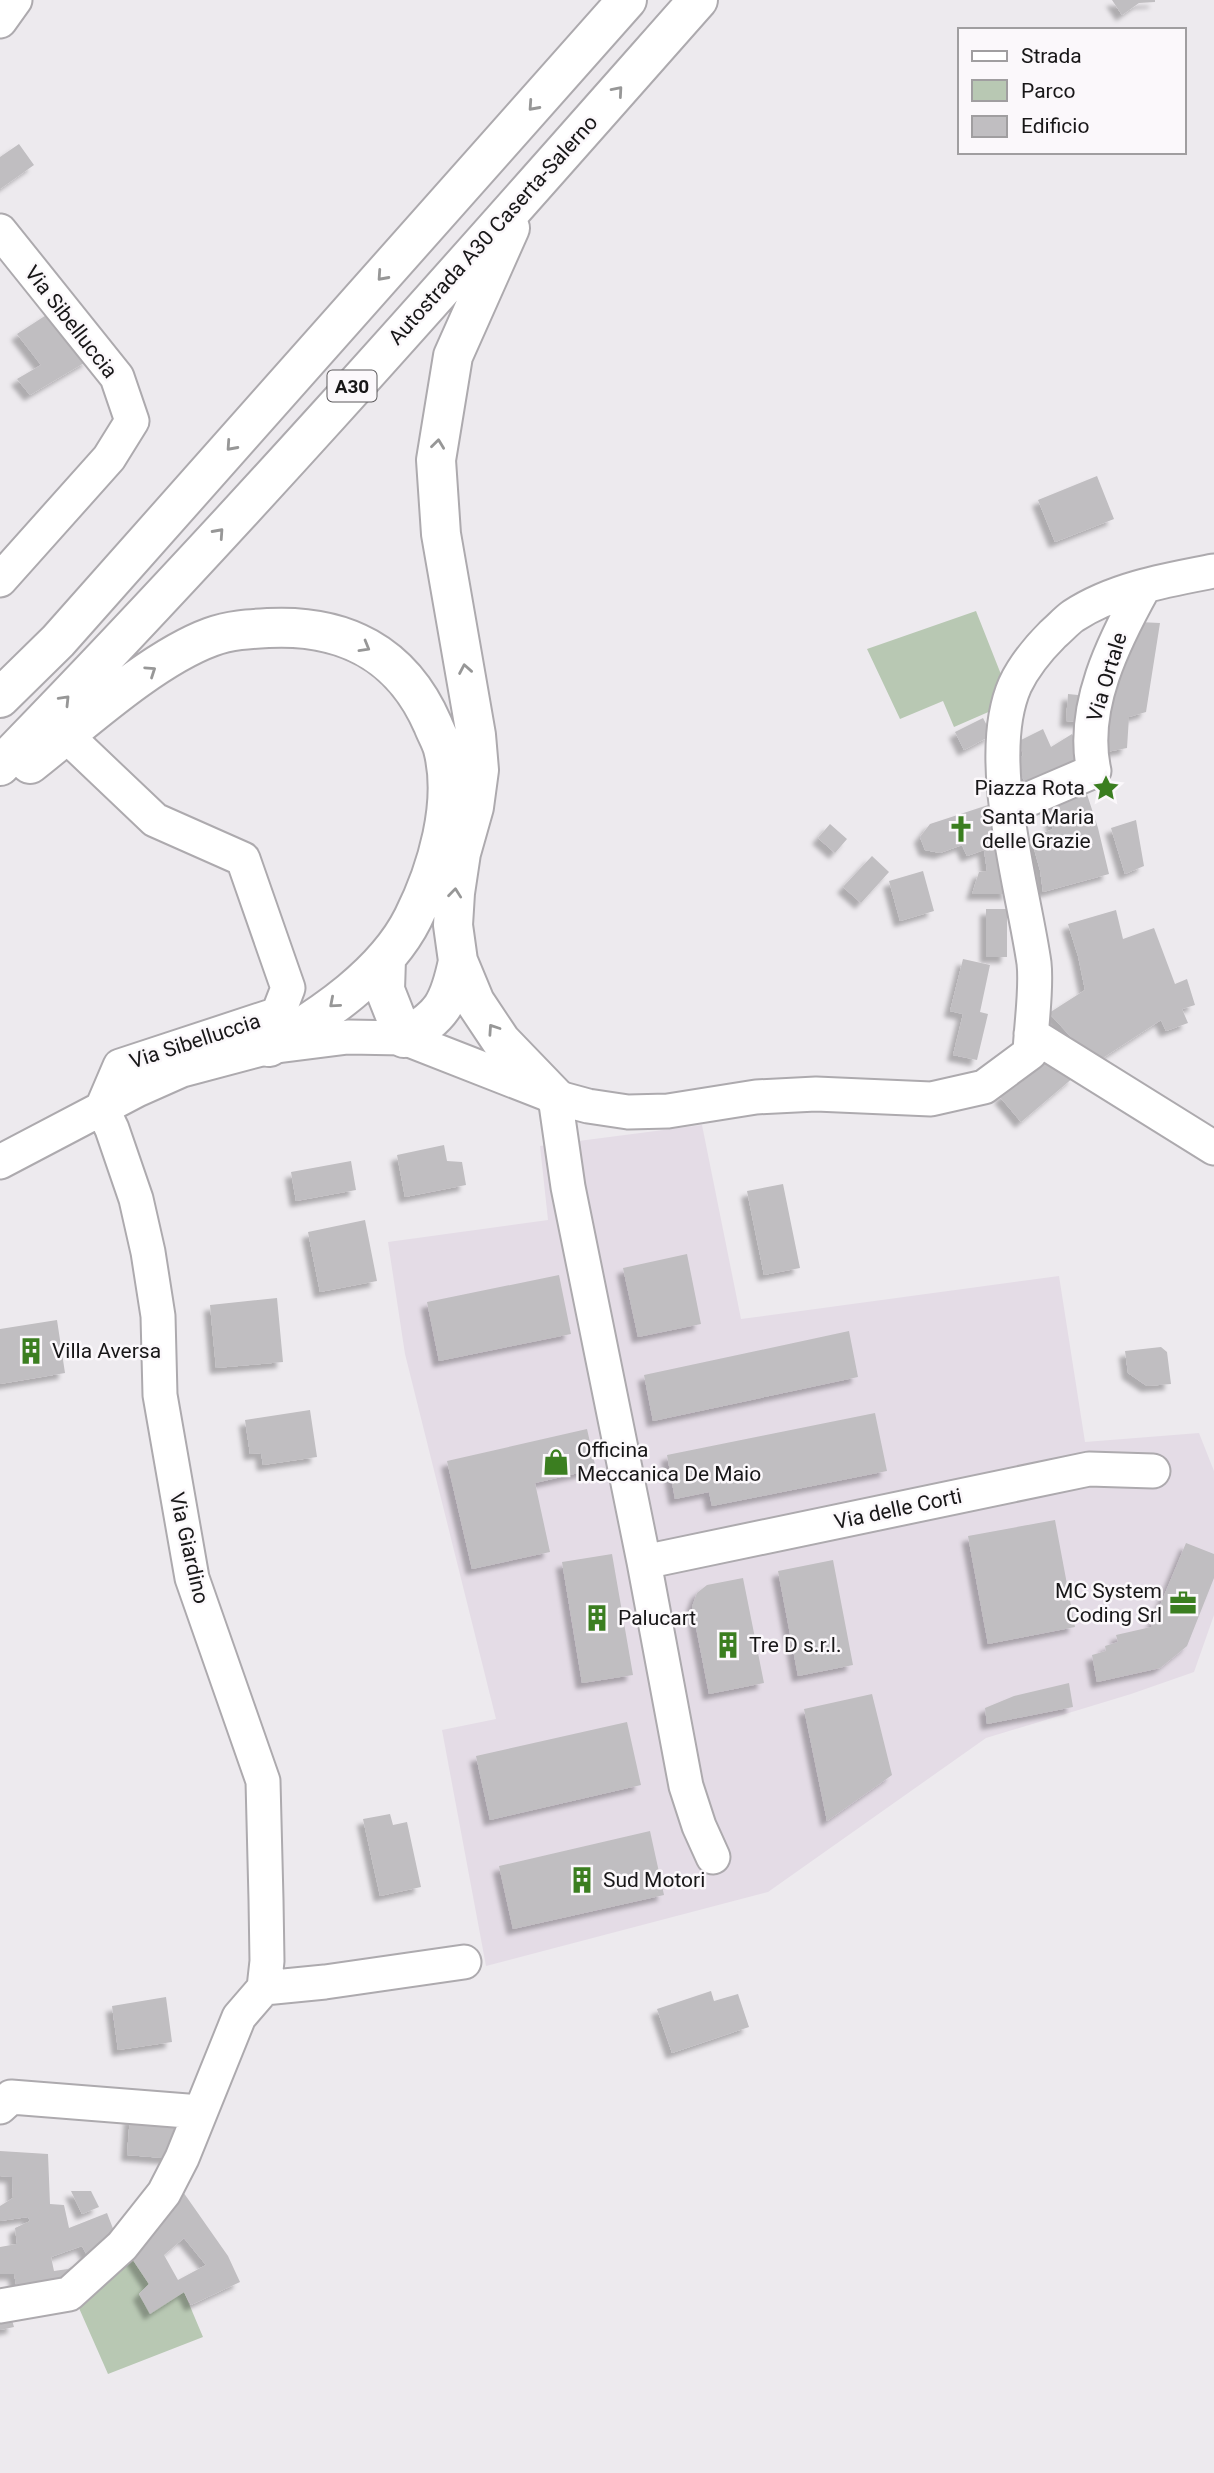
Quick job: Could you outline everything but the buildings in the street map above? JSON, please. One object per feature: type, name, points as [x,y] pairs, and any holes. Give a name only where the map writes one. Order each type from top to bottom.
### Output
[{"type":"highway","name":"A30","points":[[0,698],[58,641],[627,0]]},
{"type":"highway","name":"Autostrada A30 Caserta-Salerno","points":[[0,766],[117,646],[524,197],[698,0]]},
{"type":"highway","points":[[524,197],[453,356],[436,460],[441,534],[477,735],[479,769],[474,807],[461,853],[455,893],[453,925],[458,961],[475,1002],[501,1041],[555,1097]]},
{"type":"highway","points":[[0,787],[136,681],[174,655],[211,637],[243,629],[283,627],[323,630],[361,643],[397,668],[424,703],[443,749],[447,787],[444,828],[435,867],[412,920],[386,959],[316,1019],[269,1046]]},
{"type":"highway","points":[[0,678],[58,641]]},
{"type":"highway","points":[[386,959],[385,990],[404,1038],[420,1029],[442,1010],[453,987],[458,961]]},
{"type":"street","points":[[0,22],[15,0]]},
{"type":"street","name":"Via Sibelluccia","points":[[0,231],[117,377],[132,421],[109,458],[0,580]]},
{"type":"street","points":[[0,1162],[102,1108],[182,1070],[269,1046],[348,1037],[404,1038],[555,1097],[587,1106],[628,1112],[668,1111],[756,1097],[816,1094],[932,1099],[984,1087],[1030,1053],[1034,966],[1018,884],[1003,754],[1005,720],[1015,685],[1037,649],[1072,617],[1116,595],[1214,571]]},
{"type":"street","name":"Via Ortale","points":[[1008,808],[1094,771],[1090,751],[1091,723],[1100,689],[1122,626],[1144,587]]},
{"type":"street","name":"Via Sibelluccia","points":[[74,743],[155,820],[243,859],[288,988],[278,1014],[120,1066],[102,1108]]},
{"type":"street","points":[[1031,1034],[1214,1148]]},
{"type":"street","points":[[555,1097],[568,1187],[645,1562],[686,1786],[713,1857]]},
{"type":"street","name":"Via Giardino","points":[[102,1108],[136,1199],[148,1252],[158,1316],[160,1395],[192,1578],[263,1780],[267,1937],[264,1988]]},
{"type":"street","name":"Via delle Corti","points":[[645,1562],[1090,1469],[1153,1471]]},
{"type":"street","points":[[0,2306],[69,2294],[122,2246],[164,2193],[182,2158],[239,2017],[264,1988],[464,1962]]},
{"type":"street","points":[[0,2108],[11,2097],[200,2112]]},
{"type":"shaded area","points":[[702,1125],[741,1319],[1059,1276],[1085,1442],[1199,1433],[1214,1471],[1214,1615],[1194,1672],[986,1738],[768,1892],[486,1966],[442,1730],[496,1719],[405,1354],[388,1242],[548,1220],[540,1146]]},
{"type":"green space","points":[[976,611],[1004,682],[993,710],[954,727],[943,701],[900,719],[867,649]]},
{"type":"green space","points":[[127,2251],[149,2284],[139,2294],[150,2313],[184,2292],[203,2337],[108,2374],[75,2299]]},
{"type":"tunnel","points":[[0,672],[67,736]]},
{"type":"place","name":"Piazza Rota","points":[[1106,788]]},
{"type":"place","name":"Santa Maria delle Grazie","points":[[961,829]]},
{"type":"place","name":"Villa Aversa","points":[[31,1351]]},
{"type":"place","name":"Officina Meccanica De Maio","points":[[556,1462]]},
{"type":"place","name":"MC System Coding Srl","points":[[1183,1603]]},
{"type":"place","name":"Palucart","points":[[597,1618]]},
{"type":"place","name":"Tre D s.r.l.","points":[[728,1645]]},
{"type":"place","name":"Sud Motori","points":[[582,1880]]}]
